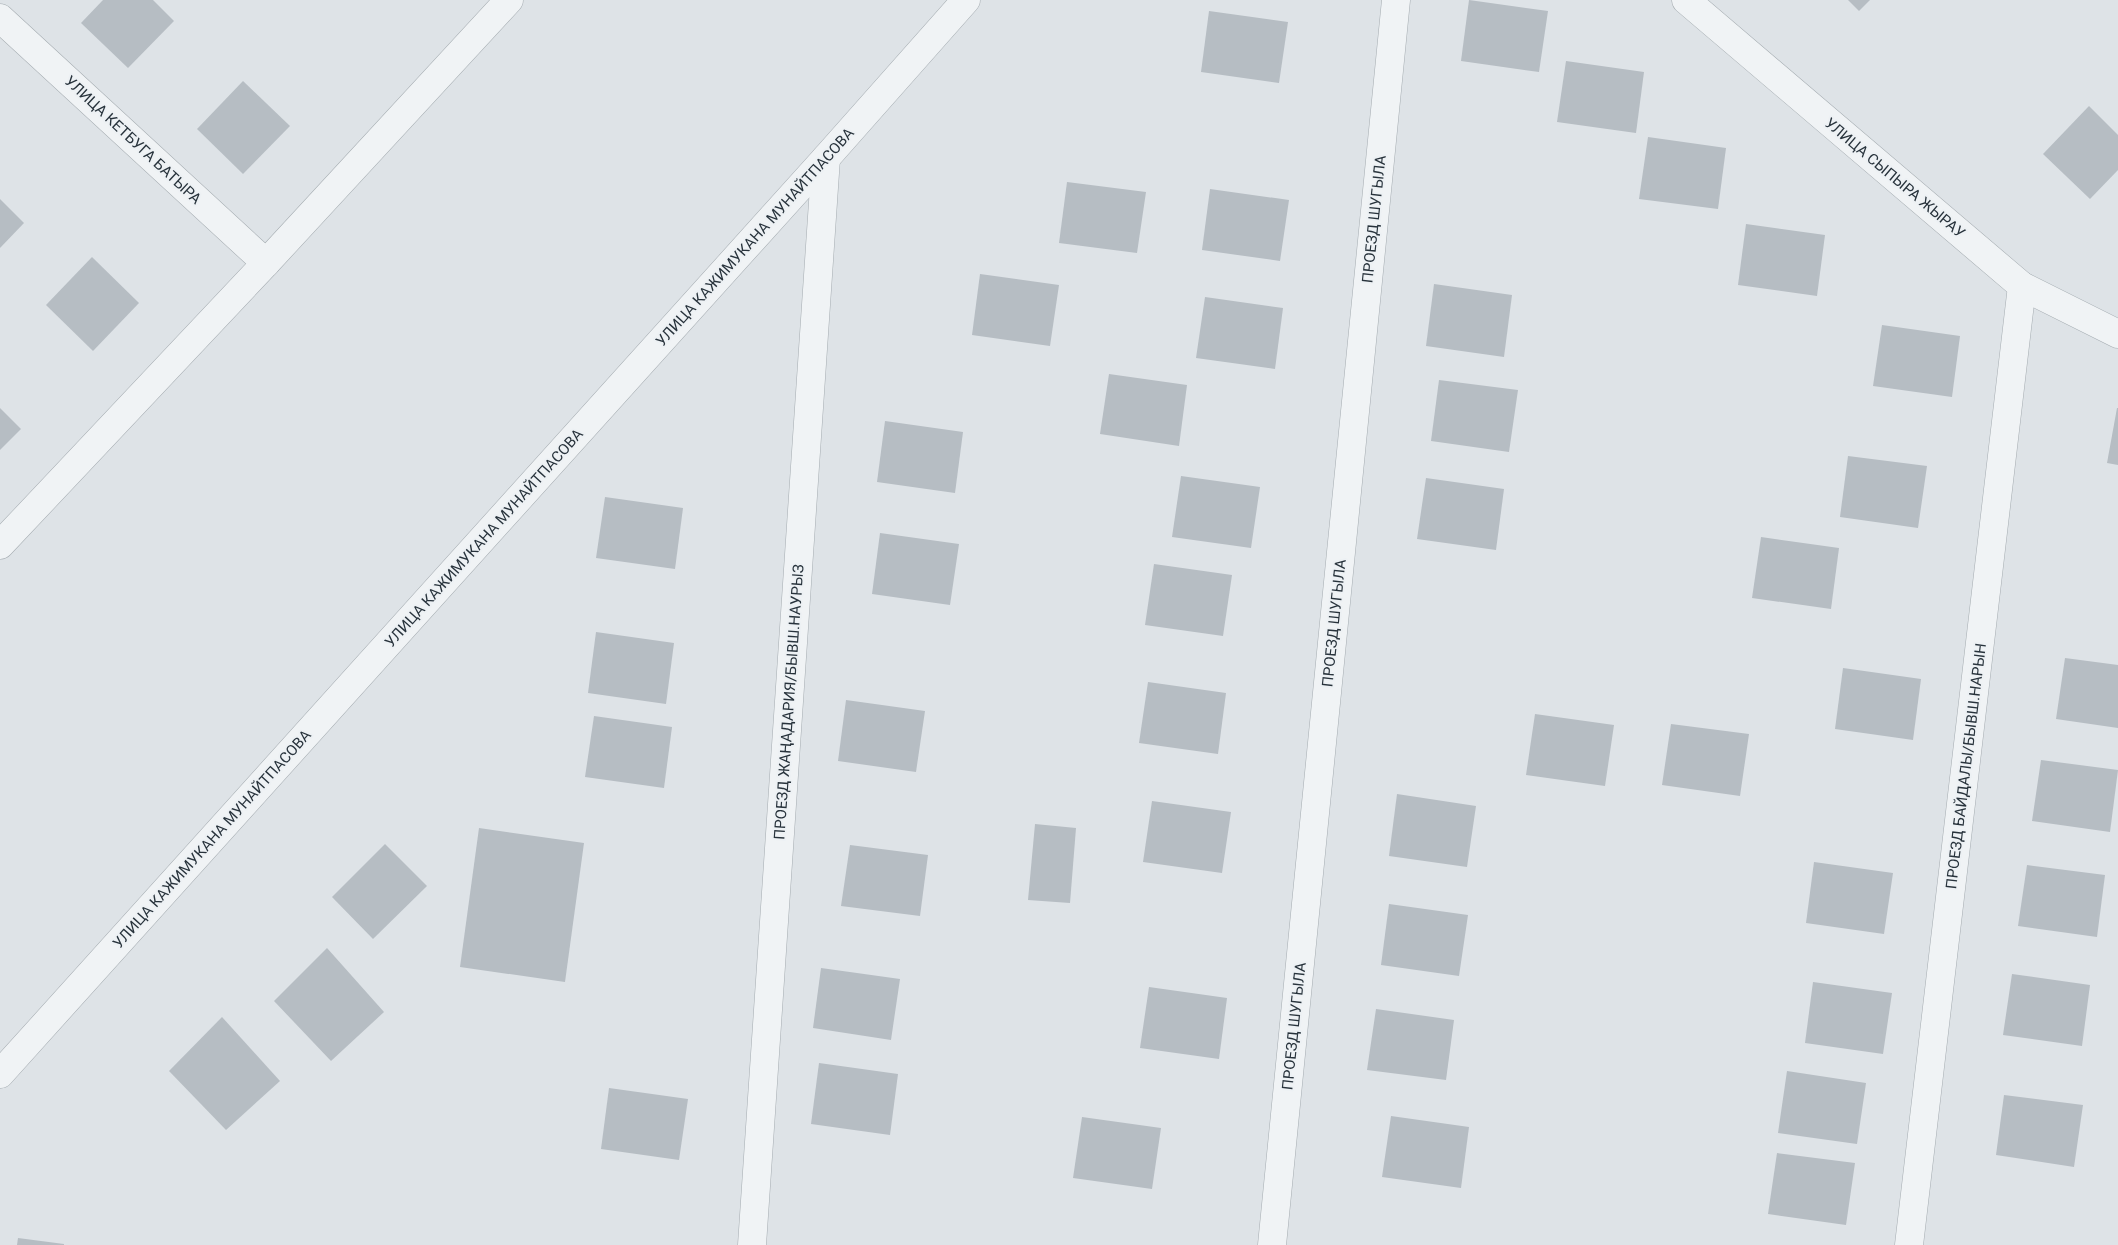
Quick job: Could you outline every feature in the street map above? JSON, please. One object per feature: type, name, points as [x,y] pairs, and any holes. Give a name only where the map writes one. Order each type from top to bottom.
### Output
[{"type":"street","points":[[0,545],[266,263],[509,0]]},
{"type":"street","name":"УЛИЦА КАЖИМУКАНА МУНАЙТПАСОВА","points":[[0,1074],[826,158],[966,0]]},
{"type":"street","name":"ПРОЕЗД ШУГЫЛА","points":[[1272,1245],[1396,0]]},
{"type":"street","name":"УЛИЦА СЫПЫРА ЖЫРАУ","points":[[1687,0],[2022,286],[2118,334]]},
{"type":"street","name":"УЛИЦА КЕТБУГА БАТЫРА","points":[[0,18],[266,263]]},
{"type":"street","name":"ПРОЕЗД ЖАҢАДАРИЯ/БЫВШ.НАУРЫЗ","points":[[752,1245],[826,158]]},
{"type":"street","name":"ПРОЕЗД БАЙДАЛЫ/БЫВШ.НАРЫН","points":[[1910,1245],[2022,286]]},
{"type":"building","points":[[103,0],[153,0],[174,21],[128,68],[81,23]]},
{"type":"building","points":[[1469,0],[1548,11],[1539,72],[1461,61]]},
{"type":"building","points":[[1848,0],[1870,0],[1859,11]]},
{"type":"building","points":[[1209,11],[1288,22],[1279,83],[1201,72]]},
{"type":"building","points":[[1566,61],[1644,72],[1636,133],[1557,122]]},
{"type":"building","points":[[243,81],[290,126],[243,174],[197,129]]},
{"type":"building","points":[[2089,106],[2118,135],[2118,170],[2090,199],[2043,154]]},
{"type":"building","points":[[1648,137],[1726,148],[1718,209],[1639,199]]},
{"type":"building","points":[[1067,182],[1146,192],[1137,253],[1059,243]]},
{"type":"building","points":[[1210,189],[1289,200],[1280,261],[1202,250]]},
{"type":"building","points":[[0,199],[24,223],[0,248]]},
{"type":"building","points":[[1746,224],[1825,235],[1817,296],[1738,285]]},
{"type":"building","points":[[92,257],[139,303],[93,351],[46,305]]},
{"type":"building","points":[[980,274],[1059,285],[1050,346],[972,335]]},
{"type":"building","points":[[1434,284],[1512,295],[1504,357],[1426,346]]},
{"type":"building","points":[[1205,297],[1283,308],[1275,369],[1196,358]]},
{"type":"building","points":[[1882,325],[1960,336],[1952,397],[1873,386]]},
{"type":"building","points":[[1109,374],[1187,385],[1179,446],[1100,434]]},
{"type":"building","points":[[1439,380],[1518,390],[1509,452],[1431,441]]},
{"type":"building","points":[[0,408],[21,429],[0,450]]},
{"type":"building","points":[[2118,408],[2118,465],[2107,463]]},
{"type":"building","points":[[885,421],[963,432],[955,493],[877,482]]},
{"type":"building","points":[[1848,456],[1927,466],[1918,528],[1840,517]]},
{"type":"building","points":[[1181,476],[1260,487],[1251,548],[1172,537]]},
{"type":"building","points":[[1426,478],[1504,489],[1496,550],[1417,539]]},
{"type":"building","points":[[605,497],[683,508],[675,569],[596,558]]},
{"type":"building","points":[[880,533],[959,544],[950,605],[872,594]]},
{"type":"building","points":[[1761,537],[1839,548],[1831,609],[1752,598]]},
{"type":"building","points":[[1154,564],[1232,575],[1223,636],[1145,625]]},
{"type":"building","points":[[596,632],[674,643],[666,704],[588,693]]},
{"type":"building","points":[[2065,658],[2118,665],[2118,728],[2056,719]]},
{"type":"building","points":[[1843,668],[1921,679],[1913,740],[1835,729]]},
{"type":"building","points":[[1148,682],[1226,693],[1218,754],[1139,743]]},
{"type":"building","points":[[846,700],[925,711],[916,772],[838,761]]},
{"type":"building","points":[[1535,714],[1614,725],[1605,786],[1526,775]]},
{"type":"building","points":[[594,716],[672,727],[664,788],[585,777]]},
{"type":"building","points":[[1671,724],[1749,734],[1740,796],[1662,785]]},
{"type":"building","points":[[2041,760],[2118,770],[2110,832],[2032,821]]},
{"type":"building","points":[[1397,794],[1476,806],[1467,867],[1389,856]]},
{"type":"building","points":[[1152,801],[1231,812],[1222,873],[1143,862]]},
{"type":"building","points":[[1035,824],[1076,828],[1070,903],[1028,900]]},
{"type":"building","points":[[479,828],[584,843],[565,982],[460,967]]},
{"type":"building","points":[[385,844],[427,886],[373,939],[332,897]]},
{"type":"building","points":[[850,845],[928,855],[920,916],[841,906]]},
{"type":"building","points":[[1814,862],[1893,873],[1884,934],[1806,923]]},
{"type":"building","points":[[2027,865],[2105,875],[2097,937],[2018,926]]},
{"type":"building","points":[[1389,904],[1468,915],[1459,976],[1381,965]]},
{"type":"building","points":[[327,948],[384,1012],[331,1061],[274,1001]]},
{"type":"building","points":[[821,968],[900,979],[891,1040],[813,1028]]},
{"type":"building","points":[[2012,974],[2090,985],[2082,1046],[2003,1035]]},
{"type":"building","points":[[1813,982],[1892,993],[1883,1054],[1805,1043]]},
{"type":"building","points":[[1149,987],[1227,998],[1219,1059],[1140,1048]]},
{"type":"building","points":[[1376,1009],[1454,1020],[1446,1080],[1367,1070]]},
{"type":"building","points":[[222,1017],[280,1081],[226,1130],[169,1071]]},
{"type":"building","points":[[819,1063],[898,1074],[890,1135],[811,1124]]},
{"type":"building","points":[[1787,1071],[1866,1083],[1857,1144],[1778,1133]]},
{"type":"building","points":[[609,1088],[688,1099],[679,1160],[601,1149]]},
{"type":"building","points":[[2004,1095],[2083,1105],[2074,1167],[1996,1155]]},
{"type":"building","points":[[1391,1116],[1469,1127],[1461,1188],[1382,1177]]},
{"type":"building","points":[[1082,1117],[1161,1128],[1152,1189],[1073,1178]]},
{"type":"building","points":[[1777,1153],[1855,1163],[1846,1225],[1768,1214]]},
{"type":"building","points":[[18,1238],[64,1244],[64,1245],[17,1245]]}]
